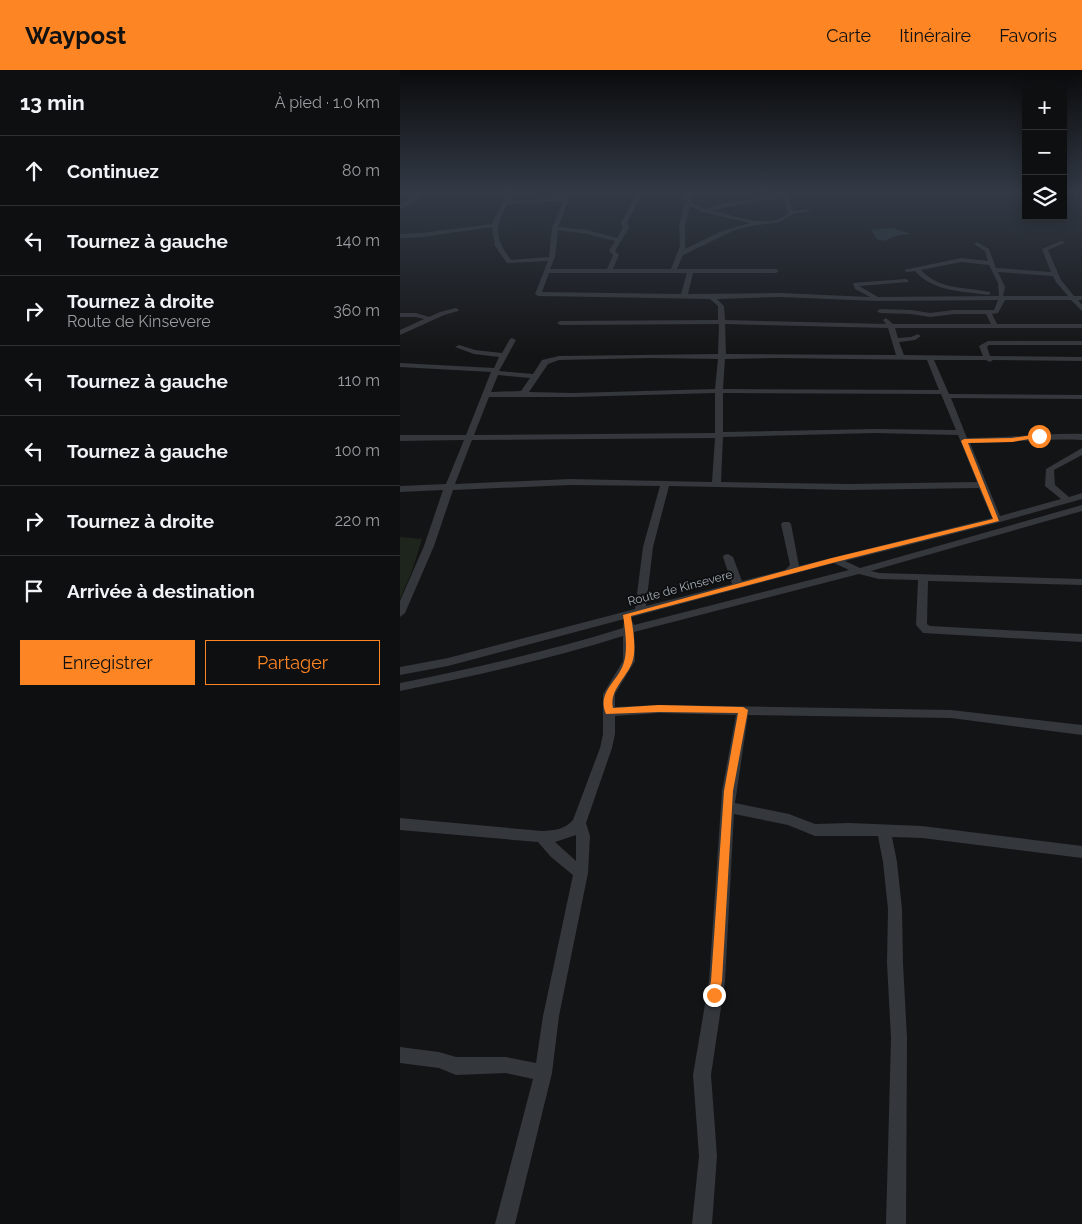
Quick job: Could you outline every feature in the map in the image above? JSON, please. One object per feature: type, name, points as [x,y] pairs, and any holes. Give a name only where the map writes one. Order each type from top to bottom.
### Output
[{"type":"street","points":[[498,246],[507,261],[550,259]]},
{"type":"street","points":[[552,246],[547,271],[538,294],[712,297],[780,295],[877,299],[906,290]]},
{"type":"street","points":[[610,270],[616,255],[612,250],[615,246]]},
{"type":"street","points":[[674,270],[683,246]]},
{"type":"street","points":[[680,254],[696,246]]},
{"type":"street","points":[[880,311],[912,312],[930,315],[954,312],[997,311],[1003,290],[1002,284],[992,266],[986,249],[980,246]]},
{"type":"street","points":[[1053,246],[1045,249],[1058,281],[1082,309]]},
{"type":"street","points":[[917,269],[926,263],[961,260],[1055,274]]},
{"type":"street","points":[[1030,265],[1039,272]]},
{"type":"street","points":[[906,290],[907,267],[917,269],[926,279],[936,285],[1001,297]]},
{"type":"street","points":[[684,296],[691,270]]},
{"type":"street","points":[[547,271],[776,271]]},
{"type":"street","points":[[900,358],[891,326],[880,311],[877,299],[857,288],[856,284],[906,290],[942,298],[1082,298]]},
{"type":"street","points":[[936,285],[942,298]]},
{"type":"street","points":[[712,297],[721,306],[723,341],[719,390],[716,484]]},
{"type":"street","points":[[400,333],[442,313],[456,310]]},
{"type":"street","points":[[988,312],[995,326]]},
{"type":"street","points":[[400,315],[416,315],[430,319]]},
{"type":"street","points":[[560,323],[1082,326]]},
{"type":"street","points":[[894,340],[913,339],[918,336]]},
{"type":"street","points":[[400,613],[429,546],[449,487],[486,395],[512,340]]},
{"type":"street","points":[[990,360],[983,349],[983,346],[988,343],[1082,343]]},
{"type":"street","points":[[459,347],[474,352],[504,355]]},
{"type":"street","points":[[523,394],[547,360],[559,358],[721,356],[990,360],[1082,359]]},
{"type":"street","points":[[930,358],[997,520]]},
{"type":"street","points":[[400,365],[536,376]]},
{"type":"street","points":[[486,395],[502,393],[561,396],[719,390],[1082,397]]},
{"type":"street","points":[[400,438],[719,435],[874,431],[1012,440],[1047,436],[1082,438]]},
{"type":"street","points":[[1068,500],[1050,486],[1050,469],[1082,451]]},
{"type":"street","points":[[400,489],[570,482],[850,487],[983,486]]},
{"type":"street","points":[[400,824],[542,837],[567,834],[579,823],[606,748],[609,734],[607,703],[609,694],[622,676],[628,661],[629,630],[665,484]]},
{"type":"street","name":"Route de Kinsevere","points":[[400,672],[448,662],[835,560],[997,520],[1082,496]]},
{"type":"street","points":[[400,687],[464,674],[596,641],[629,630],[859,571],[1082,508]]},
{"type":"street","points":[[786,524],[795,565],[789,572]]},
{"type":"street","points":[[728,557],[738,586]]},
{"type":"street","points":[[835,560],[859,571],[879,576],[1082,582]]},
{"type":"street","points":[[923,577],[921,625],[927,630],[1082,638]]},
{"type":"street","points":[[609,712],[659,709],[952,714],[1082,730]]},
{"type":"street","points":[[702,1224],[708,1156],[702,1075],[717,981],[729,791],[743,710]]},
{"type":"street","points":[[728,807],[789,820],[815,830],[922,832],[1082,852]]},
{"type":"street","points":[[506,1224],[543,1072],[551,1016],[580,873],[584,848],[579,823]]},
{"type":"street","points":[[884,831],[890,862],[895,909],[899,1029],[896,1224]]},
{"type":"street","points":[[542,837],[556,853],[580,873]]},
{"type":"street","points":[[400,1055],[438,1060],[456,1066],[506,1065],[543,1072]]},
{"type":"shaded area","points":[[400,537],[422,539],[412,571],[400,599]]},
{"type":"route","points":[[714,995],[717,981],[729,791],[743,710],[659,709],[609,712],[607,703],[609,694],[622,676],[630,652],[627,615],[835,560],[997,520],[964,441],[1012,440],[1039,436]]}]
